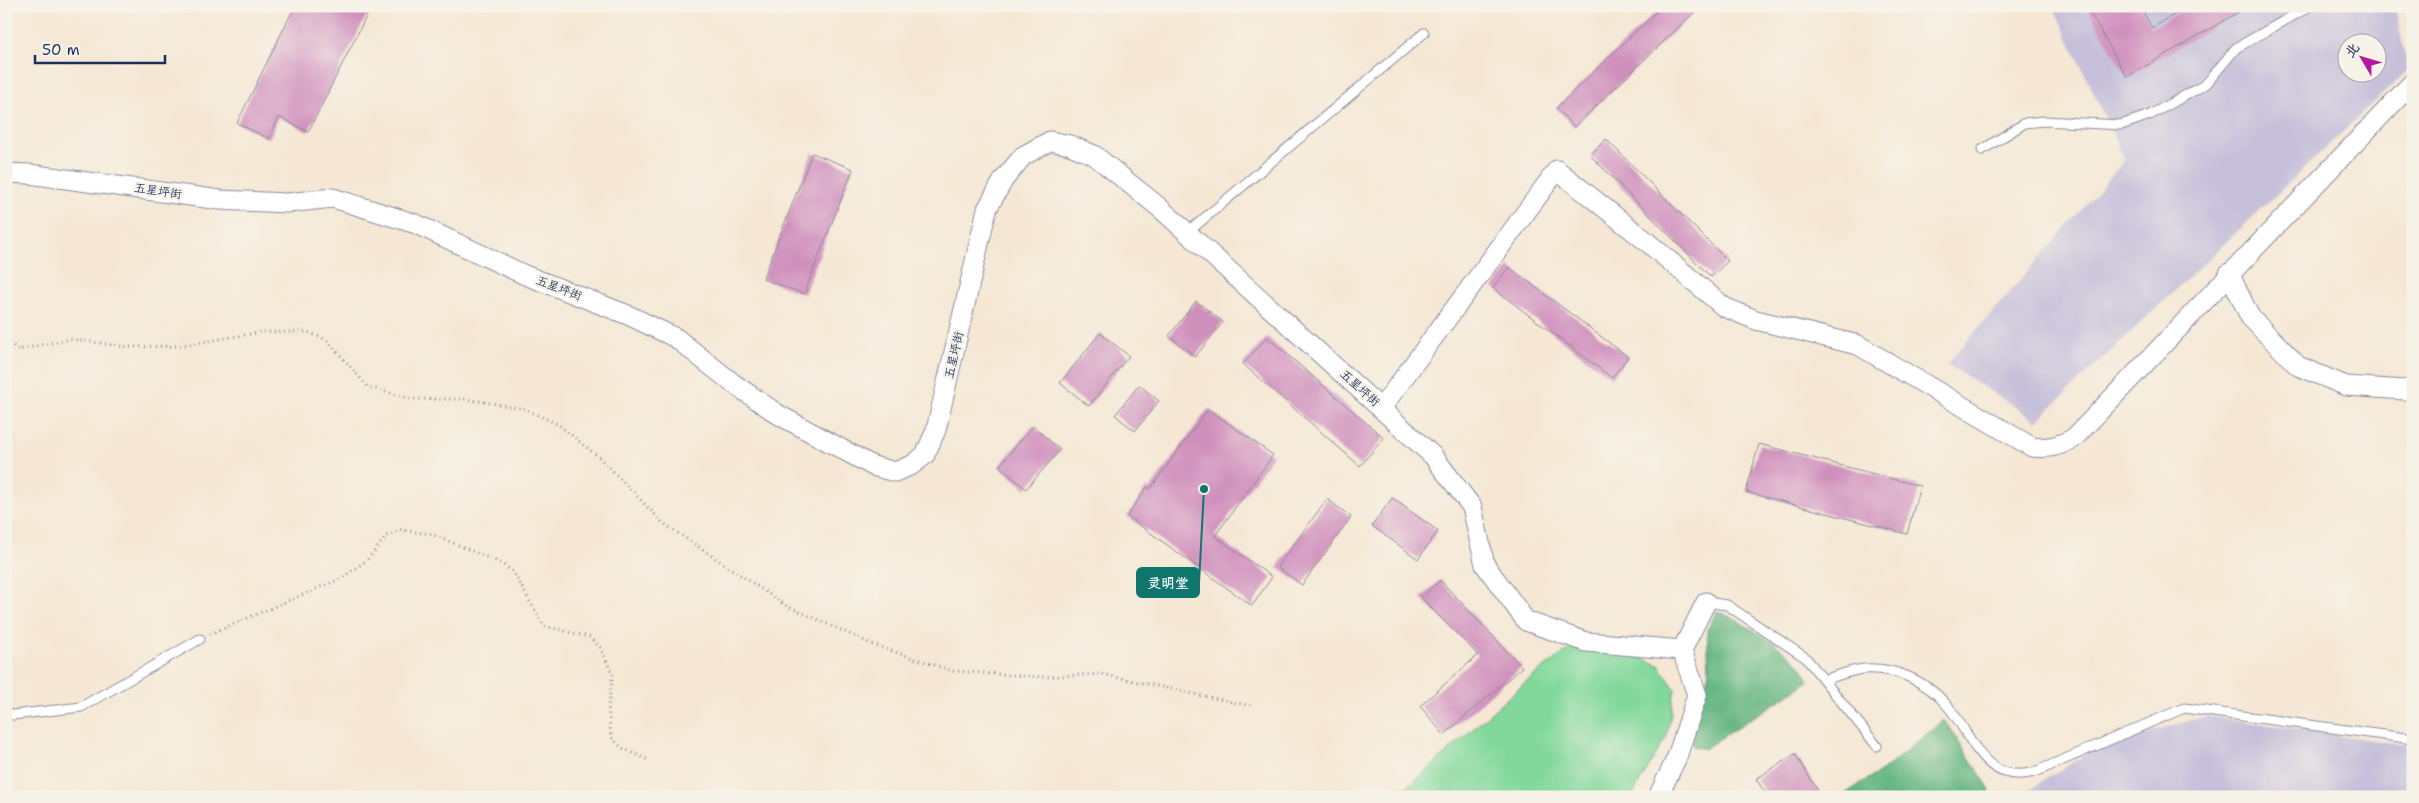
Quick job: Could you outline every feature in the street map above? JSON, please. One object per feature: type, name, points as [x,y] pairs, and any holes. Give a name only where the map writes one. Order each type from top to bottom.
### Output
[{"type":"street","points":[[1382,407],[1556,170],[1646,241],[1724,307],[1756,320],[1858,345],[2032,447],[2047,448],[2061,445],[2074,438],[2229,273],[2413,82]]},
{"type":"street","name":"五星坪街","points":[[6,173],[29,174],[220,200],[287,203],[333,198],[416,224],[525,275],[628,315],[676,338],[734,384],[779,415],[873,466],[895,472],[912,465],[925,455],[936,430],[987,209],[1004,179],[1023,156],[1050,141],[1070,145],[1094,155],[1160,208],[1382,407],[1433,456],[1472,507],[1485,565],[1526,621],[1586,642],[1682,650]]},
{"type":"street","points":[[2229,273],[2250,317],[2298,366],[2346,386],[2405,390],[2413,387]]},
{"type":"street","points":[[1658,797],[1678,757],[1697,695],[1682,650],[1706,602]]},
{"type":"lane","points":[[1982,150],[2025,123],[2044,121],[2121,124],[2150,115],[2206,84],[2236,48],[2310,6]]},
{"type":"lane","points":[[1187,233],[1424,33]]},
{"type":"lane","points":[[1706,602],[1727,604],[1806,658],[1877,746]]},
{"type":"lane","points":[[6,713],[14,714],[81,707],[200,639]]},
{"type":"lane","points":[[1824,680],[1863,669],[1892,672],[1917,681],[1947,705],[1990,765],[2006,773],[2016,775],[2035,772],[2184,708],[2413,739]]},
{"type":"path","points":[[6,340],[18,350],[70,339],[128,347],[179,346],[262,332],[308,332],[327,340],[368,387],[412,399],[467,399],[525,409],[559,426],[601,459],[663,523],[785,605],[874,645],[953,671],[1040,677],[1101,674],[1251,706]]},
{"type":"path","points":[[200,639],[342,578],[367,560],[387,536],[401,530],[431,534],[501,563],[513,572],[544,626],[589,638],[600,647],[613,675],[608,706],[611,736],[622,748],[650,761]]},
{"type":"shaded area","points":[[2053,6],[2395,6],[2408,70],[2037,421],[1947,364],[2125,160]]},
{"type":"shaded area","points":[[2208,716],[2413,746],[2413,797],[2017,797],[2102,744]]},
{"type":"green space","points":[[1717,611],[1749,628],[1786,652],[1801,667],[1809,681],[1704,749],[1693,746],[1691,737],[1709,671],[1707,630]]},
{"type":"green space","points":[[1574,646],[1635,656],[1659,665],[1675,689],[1667,736],[1631,797],[1392,797],[1409,786],[1527,681]]},
{"type":"green space","points":[[1944,720],[1988,786],[1991,797],[1840,797],[1887,767]]},
{"type":"building","points":[[295,6],[353,6],[368,13],[308,132],[279,117],[269,139],[237,123]]},
{"type":"building","points":[[1662,6],[1701,6],[1574,127],[1556,108]]},
{"type":"building","points":[[2086,6],[2140,6],[2152,28],[2189,6],[2249,6],[2127,77]]},
{"type":"building","points":[[1606,139],[1728,261],[1711,277],[1590,155]]},
{"type":"building","points":[[812,153],[853,169],[804,294],[763,279]]},
{"type":"building","points":[[1509,267],[1628,357],[1612,378],[1493,288]]},
{"type":"building","points":[[1196,301],[1223,322],[1195,357],[1169,336]]},
{"type":"building","points":[[1100,333],[1129,356],[1089,406],[1060,383]]},
{"type":"building","points":[[1267,337],[1384,438],[1360,466],[1243,364]]},
{"type":"building","points":[[1139,385],[1159,401],[1135,431],[1115,415]]},
{"type":"building","points":[[1208,409],[1273,455],[1215,536],[1272,577],[1252,606],[1127,516],[1147,487],[1150,489]]},
{"type":"building","points":[[1033,426],[1060,450],[1026,489],[999,466]]},
{"type":"building","points":[[1759,444],[1920,486],[1907,534],[1746,492]]},
{"type":"building","points":[[1392,498],[1438,531],[1418,559],[1372,526]]},
{"type":"building","points":[[1327,499],[1351,517],[1302,585],[1277,567]]},
{"type":"building","points":[[1440,580],[1522,667],[1444,735],[1420,706],[1478,655],[1421,598]]},
{"type":"building","points":[[1795,754],[1822,797],[1768,797],[1756,779]]},
{"type":"place","name":"灵明堂","points":[[1204,489]]}]
